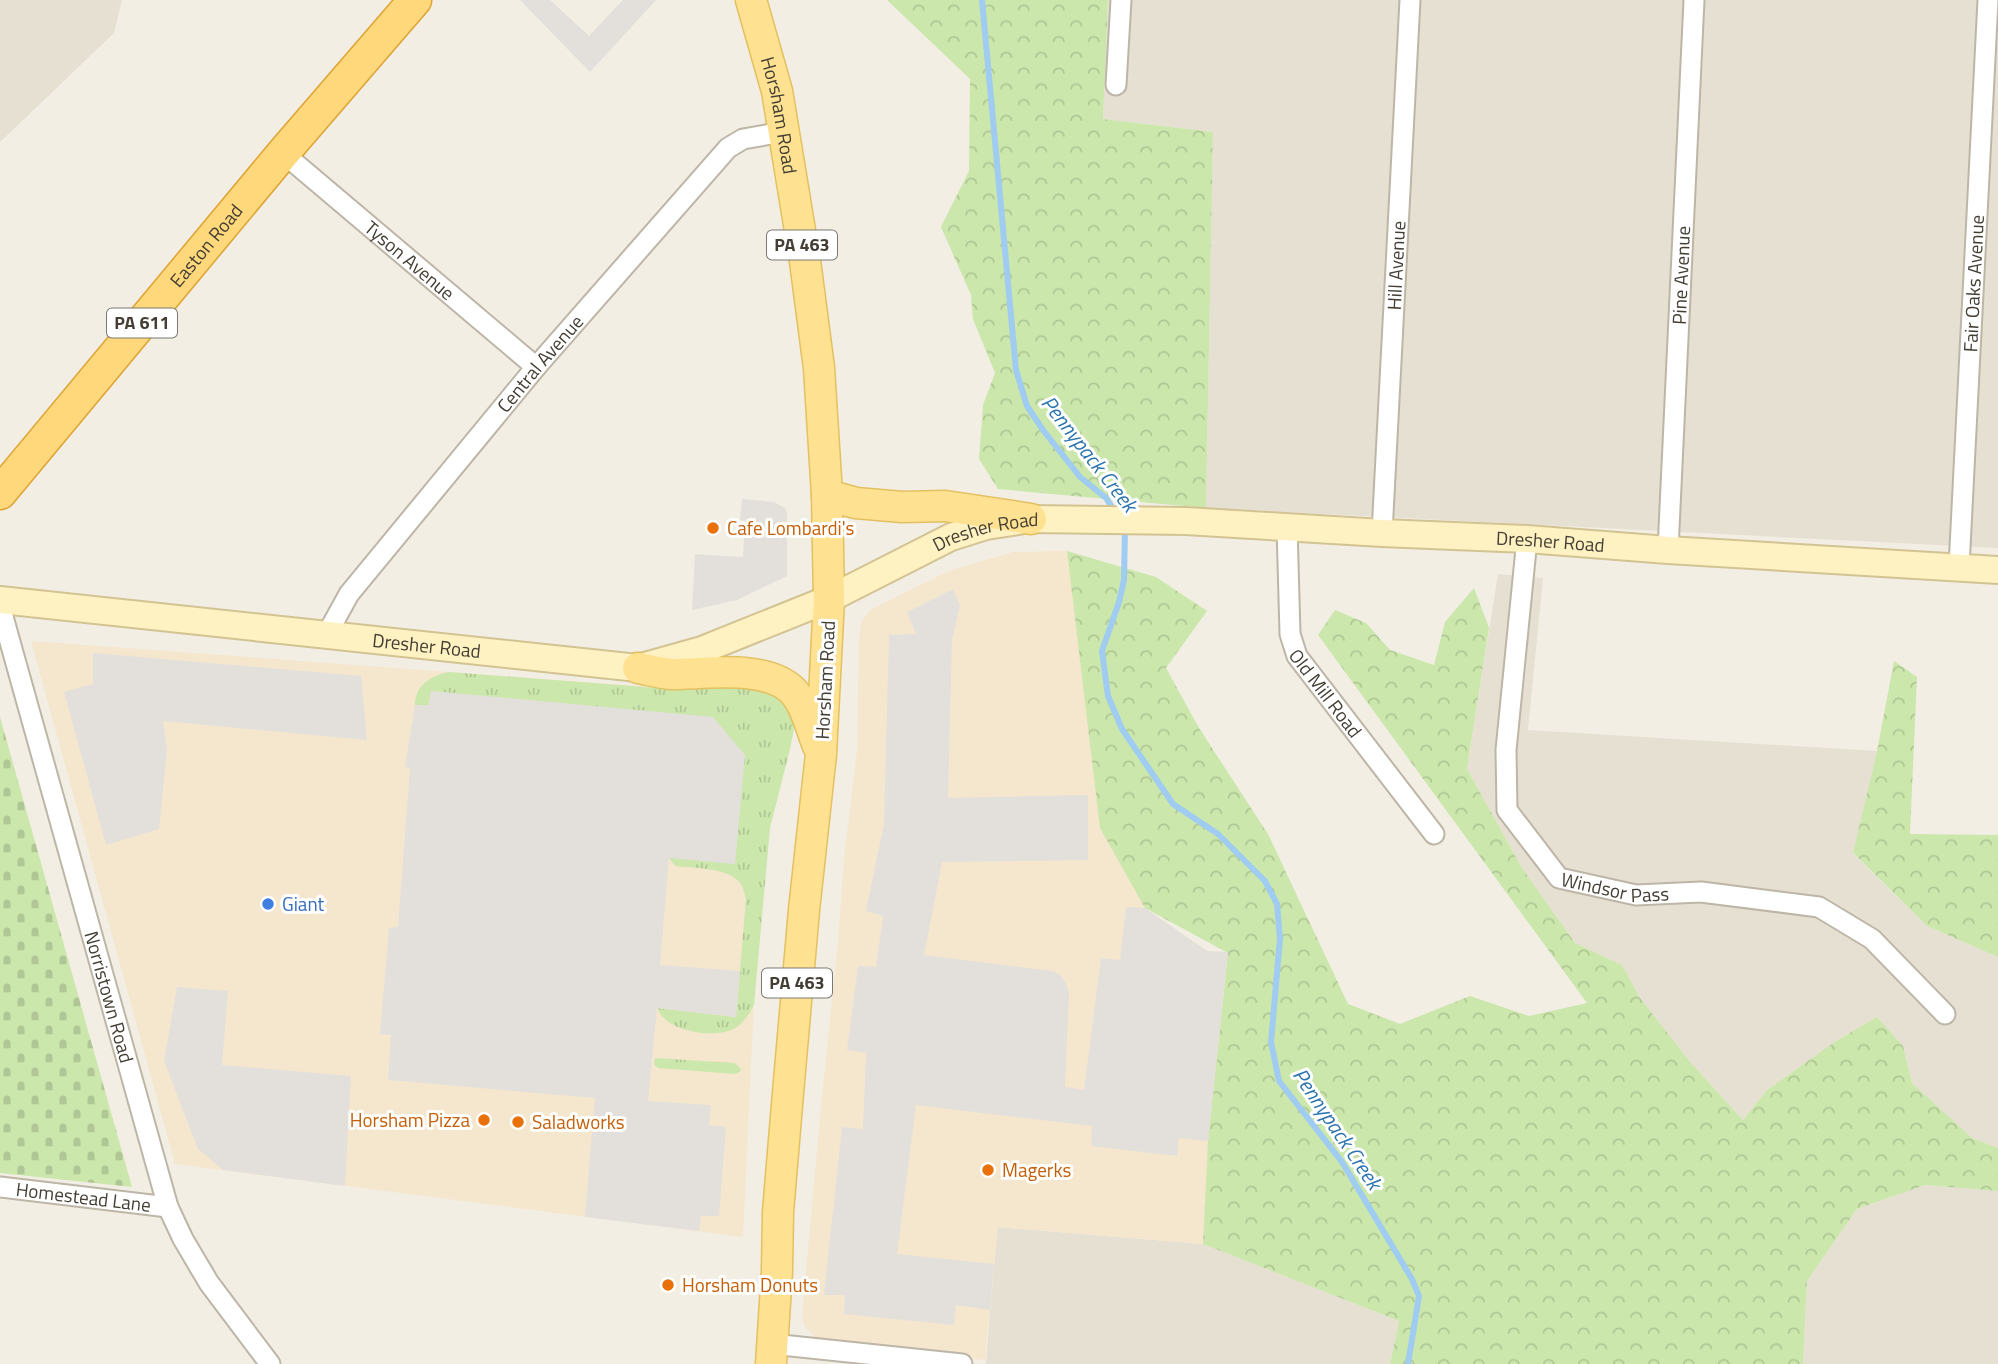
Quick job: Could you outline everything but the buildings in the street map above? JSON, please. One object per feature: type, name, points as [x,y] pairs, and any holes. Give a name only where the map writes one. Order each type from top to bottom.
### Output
[{"type":"highway","name":"Easton Road","points":[[0,493],[283,153],[415,0]]},
{"type":"main road","name":"Horsham Road","points":[[751,0],[777,91],[805,261],[817,354],[827,495],[829,599],[821,754],[803,922],[778,1212],[771,1354]]},
{"type":"main road","points":[[827,495],[856,503],[902,507],[945,506],[1043,519]]},
{"type":"main road","name":"Dresher Road","points":[[0,600],[638,668],[702,650],[829,599],[951,537],[986,526],[1043,519],[1186,521],[1527,539],[1998,570]]},
{"type":"main road","points":[[638,668],[667,674],[757,675],[784,683],[800,700],[821,754]]},
{"type":"street","points":[[1116,85],[1121,0]]},
{"type":"street","name":"Hill Avenue","points":[[1382,533],[1410,0]]},
{"type":"street","name":"Pine Avenue","points":[[1668,550],[1694,0]]},
{"type":"street","name":"Fair Oaks Avenue","points":[[1959,567],[1989,0]]},
{"type":"street","name":"Central Avenue","points":[[327,634],[349,594],[536,367],[728,148],[743,139],[783,132]]},
{"type":"street","name":"Tyson Avenue","points":[[283,153],[536,367]]},
{"type":"street","name":"Old Mill Road","points":[[1287,527],[1290,634],[1297,656],[1434,834]]},
{"type":"street","name":"Windsor Pass","points":[[1527,539],[1506,750],[1507,810],[1559,878],[1636,895],[1701,892],[1819,907],[1872,939],[1945,1014]]},
{"type":"street","name":"Norristown Road","points":[[0,606],[168,1207],[209,1283],[270,1364]]},
{"type":"street","name":"Homestead Lane","points":[[0,1187],[168,1207]]},
{"type":"street","points":[[771,1354],[962,1364]]},
{"type":"shaded area","points":[[0,0],[122,0],[114,33],[0,142]]},
{"type":"shaded area","points":[[520,0],[550,0],[589,36],[623,0],[656,0],[590,72]]},
{"type":"shaded area","points":[[1108,0],[1998,0],[1998,548],[1206,508],[1213,132],[1103,119]]},
{"type":"shaded area","points":[[742,499],[774,502],[785,508],[787,576],[737,600],[692,610],[695,554],[743,557],[745,521],[740,520]]},
{"type":"shaded area","points":[[1067,551],[1111,826],[1145,908],[1207,951],[1234,953],[1203,1244],[998,1227],[985,1360],[823,1342],[805,1327],[802,1317],[844,858],[857,751],[859,637],[862,621],[870,610],[951,570],[1013,552]]},
{"type":"shaded area","points":[[1498,574],[1543,578],[1528,730],[1877,751],[1853,854],[1927,926],[1998,957],[1998,1148],[1972,1138],[1912,1083],[1903,1046],[1877,1017],[1836,1041],[1767,1090],[1743,1120],[1691,1063],[1640,998],[1622,965],[1575,943],[1522,868],[1467,769]]},
{"type":"shaded area","points":[[953,589],[960,605],[952,641],[948,798],[1088,795],[1088,860],[942,862],[924,955],[1052,971],[1060,975],[1069,993],[1065,1087],[1084,1090],[1101,958],[1120,960],[1126,907],[1145,908],[1207,951],[1228,952],[1208,1141],[1179,1138],[1177,1156],[1091,1146],[1092,1126],[916,1105],[897,1254],[994,1264],[990,1310],[956,1305],[954,1325],[844,1314],[845,1295],[824,1295],[842,1127],[863,1129],[866,1053],[847,1050],[858,966],[876,967],[883,916],[866,911],[884,824],[889,635],[916,634],[907,612]]},
{"type":"shaded area","points":[[31,641],[762,695],[762,828],[743,1237],[175,1164]]},
{"type":"shaded area","points":[[93,653],[361,676],[367,740],[163,721],[167,750],[159,829],[106,845],[64,692],[93,684]]},
{"type":"shaded area","points":[[431,691],[713,717],[745,755],[735,864],[669,858],[660,965],[740,971],[736,1017],[657,1008],[648,1101],[711,1105],[709,1125],[726,1127],[719,1216],[701,1216],[699,1231],[585,1217],[595,1098],[388,1080],[391,1035],[380,1034],[389,928],[398,927],[410,768],[405,767],[415,705],[429,705]]},
{"type":"shaded area","points":[[177,987],[228,991],[222,1065],[351,1076],[345,1186],[223,1170],[198,1149],[164,1061]]},
{"type":"shaded area","points":[[1925,1185],[1998,1191],[1998,1364],[1803,1364],[1807,1281],[1857,1209]]},
{"type":"shaded area","points":[[997,1227],[1203,1244],[1399,1321],[1390,1364],[986,1364]]},
{"type":"green space","points":[[887,0],[1108,0],[1103,119],[1213,132],[1206,508],[998,489],[979,459],[983,405],[995,373],[973,319],[971,295],[941,227],[969,171],[970,79]]},
{"type":"green space","points":[[1067,551],[1156,577],[1207,611],[1166,668],[1199,728],[1268,834],[1348,1004],[1400,1024],[1470,996],[1529,1016],[1587,1003],[1318,635],[1335,610],[1366,623],[1390,650],[1434,665],[1445,622],[1474,588],[1489,628],[1467,769],[1522,868],[1575,943],[1622,965],[1640,998],[1691,1063],[1743,1120],[1767,1090],[1836,1041],[1877,1017],[1903,1046],[1912,1083],[1972,1138],[1998,1148],[1998,1191],[1925,1185],[1857,1209],[1807,1281],[1803,1364],[1390,1364],[1399,1321],[1203,1244],[1208,1141],[1228,953],[1145,908],[1100,828]]},
{"type":"green space","points":[[1894,661],[1917,677],[1910,834],[1998,835],[1998,957],[1927,926],[1853,853],[1877,751]]},
{"type":"green space","points":[[449,672],[672,689],[701,682],[765,687],[790,707],[795,724],[770,828],[754,1005],[740,1025],[720,1033],[688,1030],[669,1023],[657,1008],[736,1017],[746,899],[740,883],[724,873],[675,866],[669,858],[431,691],[429,705],[415,705],[418,692],[426,682]]},
{"type":"green space","points":[[0,717],[132,1187],[0,1173]]},
{"type":"green space","points":[[655,1058],[735,1063],[741,1069],[735,1074],[658,1068],[654,1064]]},
{"type":"waterway","name":"Pennypack Creek","points":[[982,0],[1016,370],[1027,406],[1043,430],[1080,477],[1106,498],[1116,513]]},
{"type":"waterway","name":"Pennypack Creek","points":[[1125,528],[1124,580],[1102,651],[1108,696],[1122,729],[1173,804],[1218,834],[1265,881],[1277,904],[1280,939],[1271,1042],[1279,1081],[1342,1162],[1412,1279],[1419,1296],[1408,1364]]},
{"type":"place","name":"Cafe Lombardi's","points":[[713,528]]},
{"type":"place","name":"Giant","points":[[268,904]]},
{"type":"place","name":"Horsham Pizza","points":[[484,1120]]},
{"type":"place","name":"Saladworks","points":[[518,1122]]},
{"type":"place","name":"Magerks","points":[[988,1170]]},
{"type":"place","name":"Horsham Donuts","points":[[668,1285]]}]
